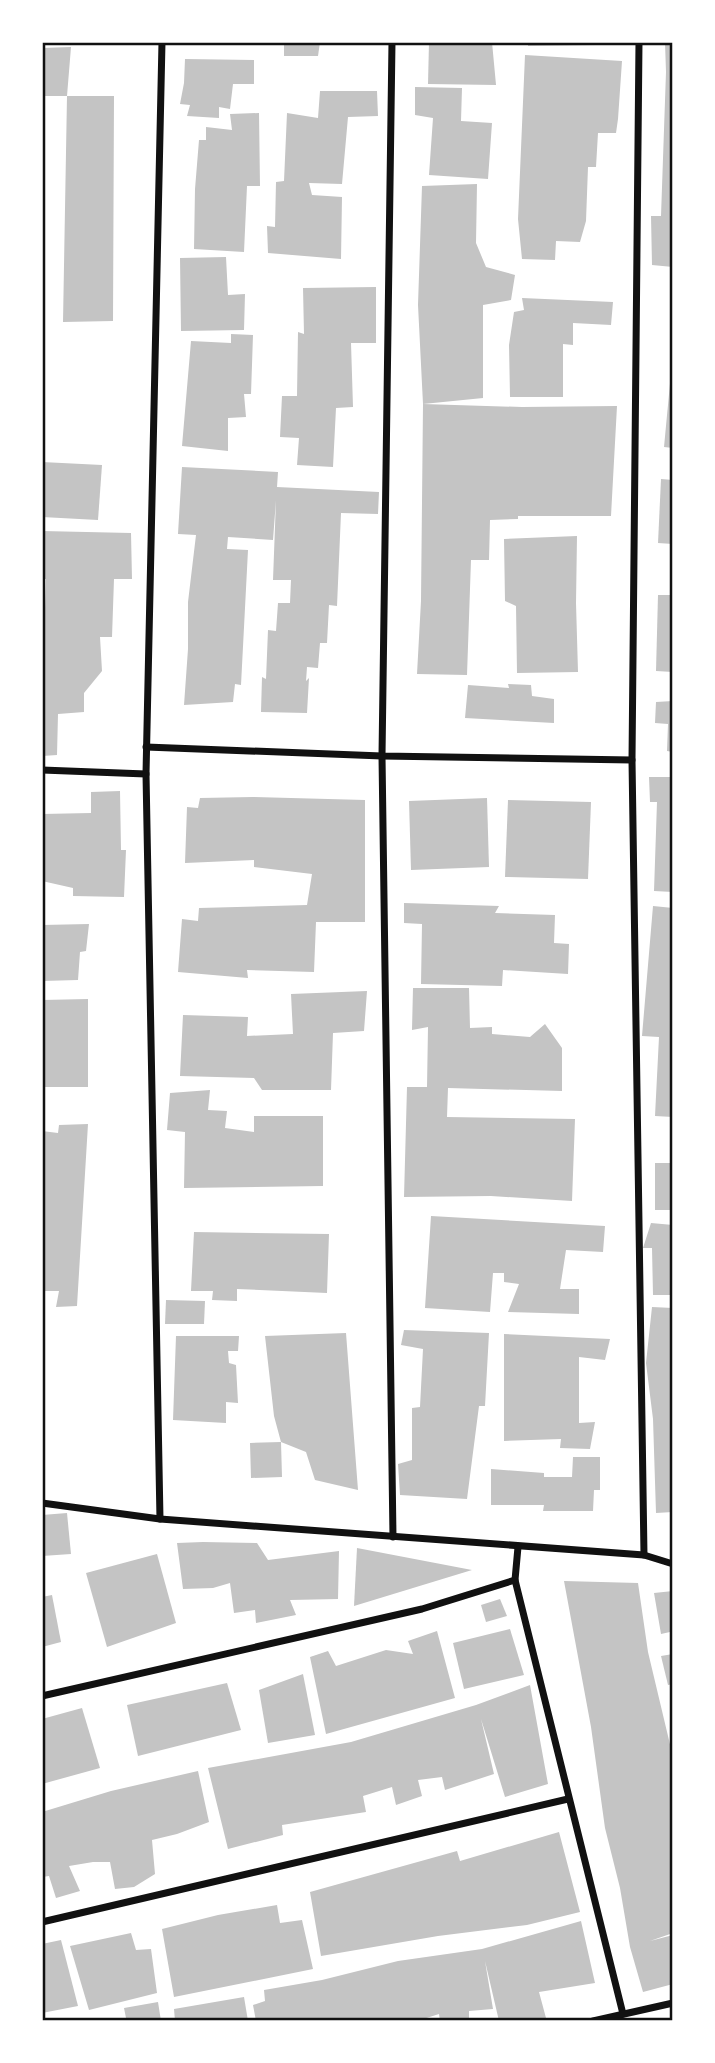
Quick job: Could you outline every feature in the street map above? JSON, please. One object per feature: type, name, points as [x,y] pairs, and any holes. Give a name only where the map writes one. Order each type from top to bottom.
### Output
[{"type":"street","points":[[160,1519],[146,747],[162,42]]},
{"type":"street","points":[[392,42],[382,756],[393,1537]]},
{"type":"street","points":[[639,42],[632,760],[644,1555]]},
{"type":"street","points":[[146,747],[382,756],[632,760]]},
{"type":"street","points":[[42,770],[146,774]]},
{"type":"street","points":[[42,1503],[160,1519],[644,1555],[673,1564]]},
{"type":"street","points":[[518,1547],[515,1580],[623,2014]]},
{"type":"street","points":[[42,1696],[422,1609],[515,1580]]},
{"type":"street","points":[[42,1922],[568,1799]]},
{"type":"street","points":[[593,2021],[673,2003]]},
{"type":"building","points":[[284,42],[320,42],[318,56],[284,56]]},
{"type":"building","points":[[429,42],[492,42],[496,85],[428,84]]},
{"type":"building","points":[[528,42],[595,42],[596,45],[528,46]]},
{"type":"building","points":[[665,42],[673,42],[673,267],[652,265],[651,216],[661,216]]},
{"type":"building","points":[[71,47],[67,96],[42,96],[42,48]]},
{"type":"building","points":[[525,55],[622,61],[616,133],[598,133],[596,167],[588,167],[586,221],[580,242],[556,241],[555,260],[522,259],[518,219]]},
{"type":"building","points":[[185,59],[254,60],[254,84],[233,84],[230,109],[219,107],[219,118],[187,116],[190,105],[180,104]]},
{"type":"building","points":[[415,87],[462,88],[461,121],[492,123],[488,179],[429,175],[433,118],[415,115]]},
{"type":"building","points":[[320,91],[377,91],[378,116],[348,117],[342,184],[309,183],[312,195],[342,197],[341,259],[268,253],[267,226],[275,227],[276,182],[284,181],[287,113],[318,118]]},
{"type":"building","points":[[67,96],[114,96],[113,321],[63,322]]},
{"type":"building","points":[[259,113],[260,186],[247,186],[244,252],[194,249],[199,140],[206,140],[206,127],[232,130],[230,114]]},
{"type":"building","points":[[477,184],[476,243],[486,267],[515,275],[511,300],[483,305],[483,398],[423,404],[418,305],[422,186]]},
{"type":"building","points":[[226,257],[228,295],[245,294],[244,330],[181,331],[180,258]]},
{"type":"building","points":[[376,287],[376,343],[351,343],[353,407],[336,408],[333,467],[297,465],[299,438],[280,437],[282,396],[297,396],[298,332],[304,334],[303,288]]},
{"type":"building","points":[[522,298],[613,302],[611,325],[573,323],[573,345],[563,344],[563,397],[510,397],[509,345],[514,312],[524,310]]},
{"type":"building","points":[[231,334],[253,335],[251,394],[244,394],[246,417],[228,418],[228,451],[182,446],[191,341],[231,343]]},
{"type":"building","points":[[673,373],[673,448],[664,447]]},
{"type":"building","points":[[423,404],[617,406],[611,516],[518,516],[518,519],[490,520],[489,560],[471,560],[467,675],[417,674],[421,601]]},
{"type":"building","points":[[42,462],[102,465],[98,520],[42,517]]},
{"type":"building","points":[[182,467],[278,472],[277,487],[379,492],[378,514],[341,513],[337,606],[329,605],[327,643],[320,643],[318,668],[307,667],[307,713],[261,712],[262,677],[266,679],[268,630],[276,631],[278,603],[290,603],[291,580],[273,580],[276,500],[273,540],[228,537],[227,549],[248,550],[241,685],[235,684],[233,702],[184,705],[188,602],[196,535],[178,534]]},
{"type":"building","points":[[661,479],[673,480],[673,544],[658,543]]},
{"type":"building","points":[[42,531],[131,533],[132,579],[114,579],[112,637],[100,637],[102,671],[84,693],[84,712],[58,714],[57,755],[42,756],[42,637],[46,579],[42,579]]},
{"type":"building","points":[[577,536],[578,672],[517,673],[516,606],[505,601],[504,539]]},
{"type":"building","points":[[658,595],[673,595],[673,672],[656,671]]},
{"type":"building","points":[[508,684],[531,685],[532,696],[554,699],[554,723],[465,718],[468,685],[509,688]]},
{"type":"building","points":[[673,701],[673,752],[667,751],[668,724],[655,723],[656,702]]},
{"type":"building","points":[[649,777],[673,777],[673,892],[654,891],[657,802],[650,802]]},
{"type":"building","points":[[120,791],[121,850],[126,850],[124,897],[73,896],[73,888],[42,881],[42,814],[91,813],[91,792]]},
{"type":"building","points":[[200,798],[365,800],[365,922],[316,922],[314,972],[247,970],[248,978],[178,972],[182,919],[198,921],[199,908],[307,905],[312,874],[254,867],[254,860],[185,863],[187,807],[198,808]]},
{"type":"building","points":[[487,798],[489,867],[411,870],[409,801]]},
{"type":"building","points":[[508,800],[591,802],[588,879],[505,877]]},
{"type":"building","points":[[404,903],[499,906],[495,913],[555,915],[554,943],[569,944],[568,974],[503,970],[502,986],[421,984],[422,924],[404,923]]},
{"type":"building","points":[[653,906],[673,908],[673,1117],[655,1116],[659,1037],[642,1036]]},
{"type":"building","points":[[89,924],[86,951],[80,952],[78,980],[42,981],[42,925]]},
{"type":"building","points":[[413,988],[469,988],[470,1028],[492,1027],[492,1034],[530,1037],[545,1024],[562,1048],[562,1091],[448,1088],[447,1117],[575,1119],[572,1201],[491,1196],[404,1197],[407,1087],[427,1087],[428,1027],[412,1030]]},
{"type":"building","points":[[367,991],[364,1031],[333,1033],[331,1090],[262,1090],[254,1078],[180,1076],[183,1015],[248,1017],[247,1036],[293,1034],[291,994]]},
{"type":"building","points":[[88,999],[88,1087],[42,1087],[42,1000]]},
{"type":"building","points":[[210,1090],[208,1110],[227,1111],[225,1128],[254,1132],[254,1116],[323,1116],[323,1186],[184,1188],[185,1132],[167,1130],[170,1093]]},
{"type":"building","points":[[88,1124],[77,1306],[56,1307],[59,1291],[42,1291],[42,1131],[58,1133],[59,1125]]},
{"type":"building","points":[[655,1163],[673,1163],[673,1210],[655,1210]]},
{"type":"building","points":[[431,1216],[605,1226],[603,1252],[566,1250],[560,1289],[579,1289],[579,1314],[508,1312],[519,1284],[504,1282],[504,1273],[493,1273],[490,1312],[425,1308]]},
{"type":"building","points":[[651,1223],[673,1225],[673,1295],[653,1295],[652,1248],[643,1248]]},
{"type":"building","points":[[194,1232],[329,1234],[327,1293],[237,1289],[237,1301],[212,1300],[213,1291],[191,1291]]},
{"type":"building","points":[[166,1300],[205,1301],[204,1324],[165,1324]]},
{"type":"building","points":[[652,1307],[673,1308],[673,1512],[656,1513],[653,1419],[646,1363]]},
{"type":"building","points":[[404,1330],[489,1333],[485,1406],[479,1406],[467,1499],[400,1495],[398,1464],[412,1460],[412,1408],[420,1407],[423,1349],[401,1345]]},
{"type":"building","points":[[346,1333],[358,1490],[315,1480],[306,1452],[281,1442],[274,1416],[265,1336]]},
{"type":"building","points":[[504,1334],[610,1339],[605,1360],[579,1357],[579,1423],[595,1422],[590,1449],[560,1448],[561,1439],[504,1441]]},
{"type":"building","points":[[176,1336],[239,1336],[238,1351],[228,1351],[229,1363],[236,1365],[238,1403],[226,1402],[226,1423],[173,1420]]},
{"type":"building","points":[[281,1442],[282,1477],[251,1478],[250,1443]]},
{"type":"building","points":[[573,1457],[600,1457],[600,1490],[594,1490],[593,1511],[543,1511],[544,1505],[491,1505],[491,1469],[544,1473],[544,1477],[572,1477]]},
{"type":"building","points":[[67,1513],[71,1554],[42,1556],[42,1515]]},
{"type":"building","points":[[177,1543],[257,1543],[268,1560],[339,1551],[338,1599],[290,1600],[296,1615],[256,1623],[255,1610],[234,1613],[230,1583],[213,1588],[183,1589]]},
{"type":"building","points":[[357,1548],[472,1570],[354,1606]]},
{"type":"building","points":[[157,1554],[176,1623],[107,1647],[86,1573]]},
{"type":"building","points":[[564,1581],[638,1583],[648,1652],[673,1757],[673,1933],[650,1941],[673,1935],[673,1984],[643,1992],[630,1947],[620,1888],[605,1828],[591,1727]]},
{"type":"building","points":[[673,1591],[672,1641],[670,1632],[661,1634],[654,1593]]},
{"type":"building","points":[[52,1595],[61,1642],[42,1647],[42,1597]]},
{"type":"building","points":[[500,1599],[507,1616],[486,1622],[481,1605]]},
{"type":"building","points":[[510,1629],[524,1675],[464,1689],[453,1643]]},
{"type":"building","points":[[437,1631],[455,1698],[326,1734],[310,1657],[328,1651],[336,1666],[386,1650],[413,1654],[408,1641]]},
{"type":"building","points":[[673,1654],[673,1684],[668,1685],[661,1656]]},
{"type":"building","points":[[303,1674],[315,1735],[268,1743],[259,1690]]},
{"type":"building","points":[[227,1683],[241,1730],[138,1756],[127,1705]]},
{"type":"building","points":[[530,1685],[548,1784],[505,1797],[481,1719],[494,1774],[445,1790],[442,1777],[418,1780],[422,1796],[396,1805],[392,1787],[363,1796],[366,1812],[282,1825],[283,1835],[228,1849],[208,1768],[351,1742],[476,1705]]},
{"type":"building","points":[[82,1708],[100,1768],[42,1784],[42,1719]]},
{"type":"building","points":[[198,1771],[209,1822],[152,1840],[155,1874],[134,1887],[115,1889],[110,1862],[69,1866],[80,1891],[56,1898],[49,1876],[42,1877],[42,1812],[111,1791]]},
{"type":"building","points":[[559,1832],[580,1912],[527,1925],[438,1936],[321,1956],[310,1892],[457,1851],[460,1861]]},
{"type":"building","points":[[277,1905],[280,1923],[302,1920],[313,1969],[174,1997],[162,1929],[218,1915]]},
{"type":"building","points":[[581,1921],[595,1983],[539,1992],[546,2018],[535,2021],[499,2021],[485,1961],[493,2009],[469,2011],[469,2021],[440,2021],[439,2014],[417,2021],[256,2021],[253,2005],[265,2001],[264,1990],[322,1980],[398,1961],[482,1949]]},
{"type":"building","points":[[131,1933],[136,1950],[151,1949],[157,1993],[89,2010],[70,1946]]},
{"type":"building","points":[[61,1940],[78,2006],[42,2013],[42,1944]]},
{"type":"building","points":[[244,1997],[248,2021],[175,2021],[174,2009]]},
{"type":"building","points":[[158,2002],[161,2021],[117,2021],[126,2018],[124,2008]]}]
